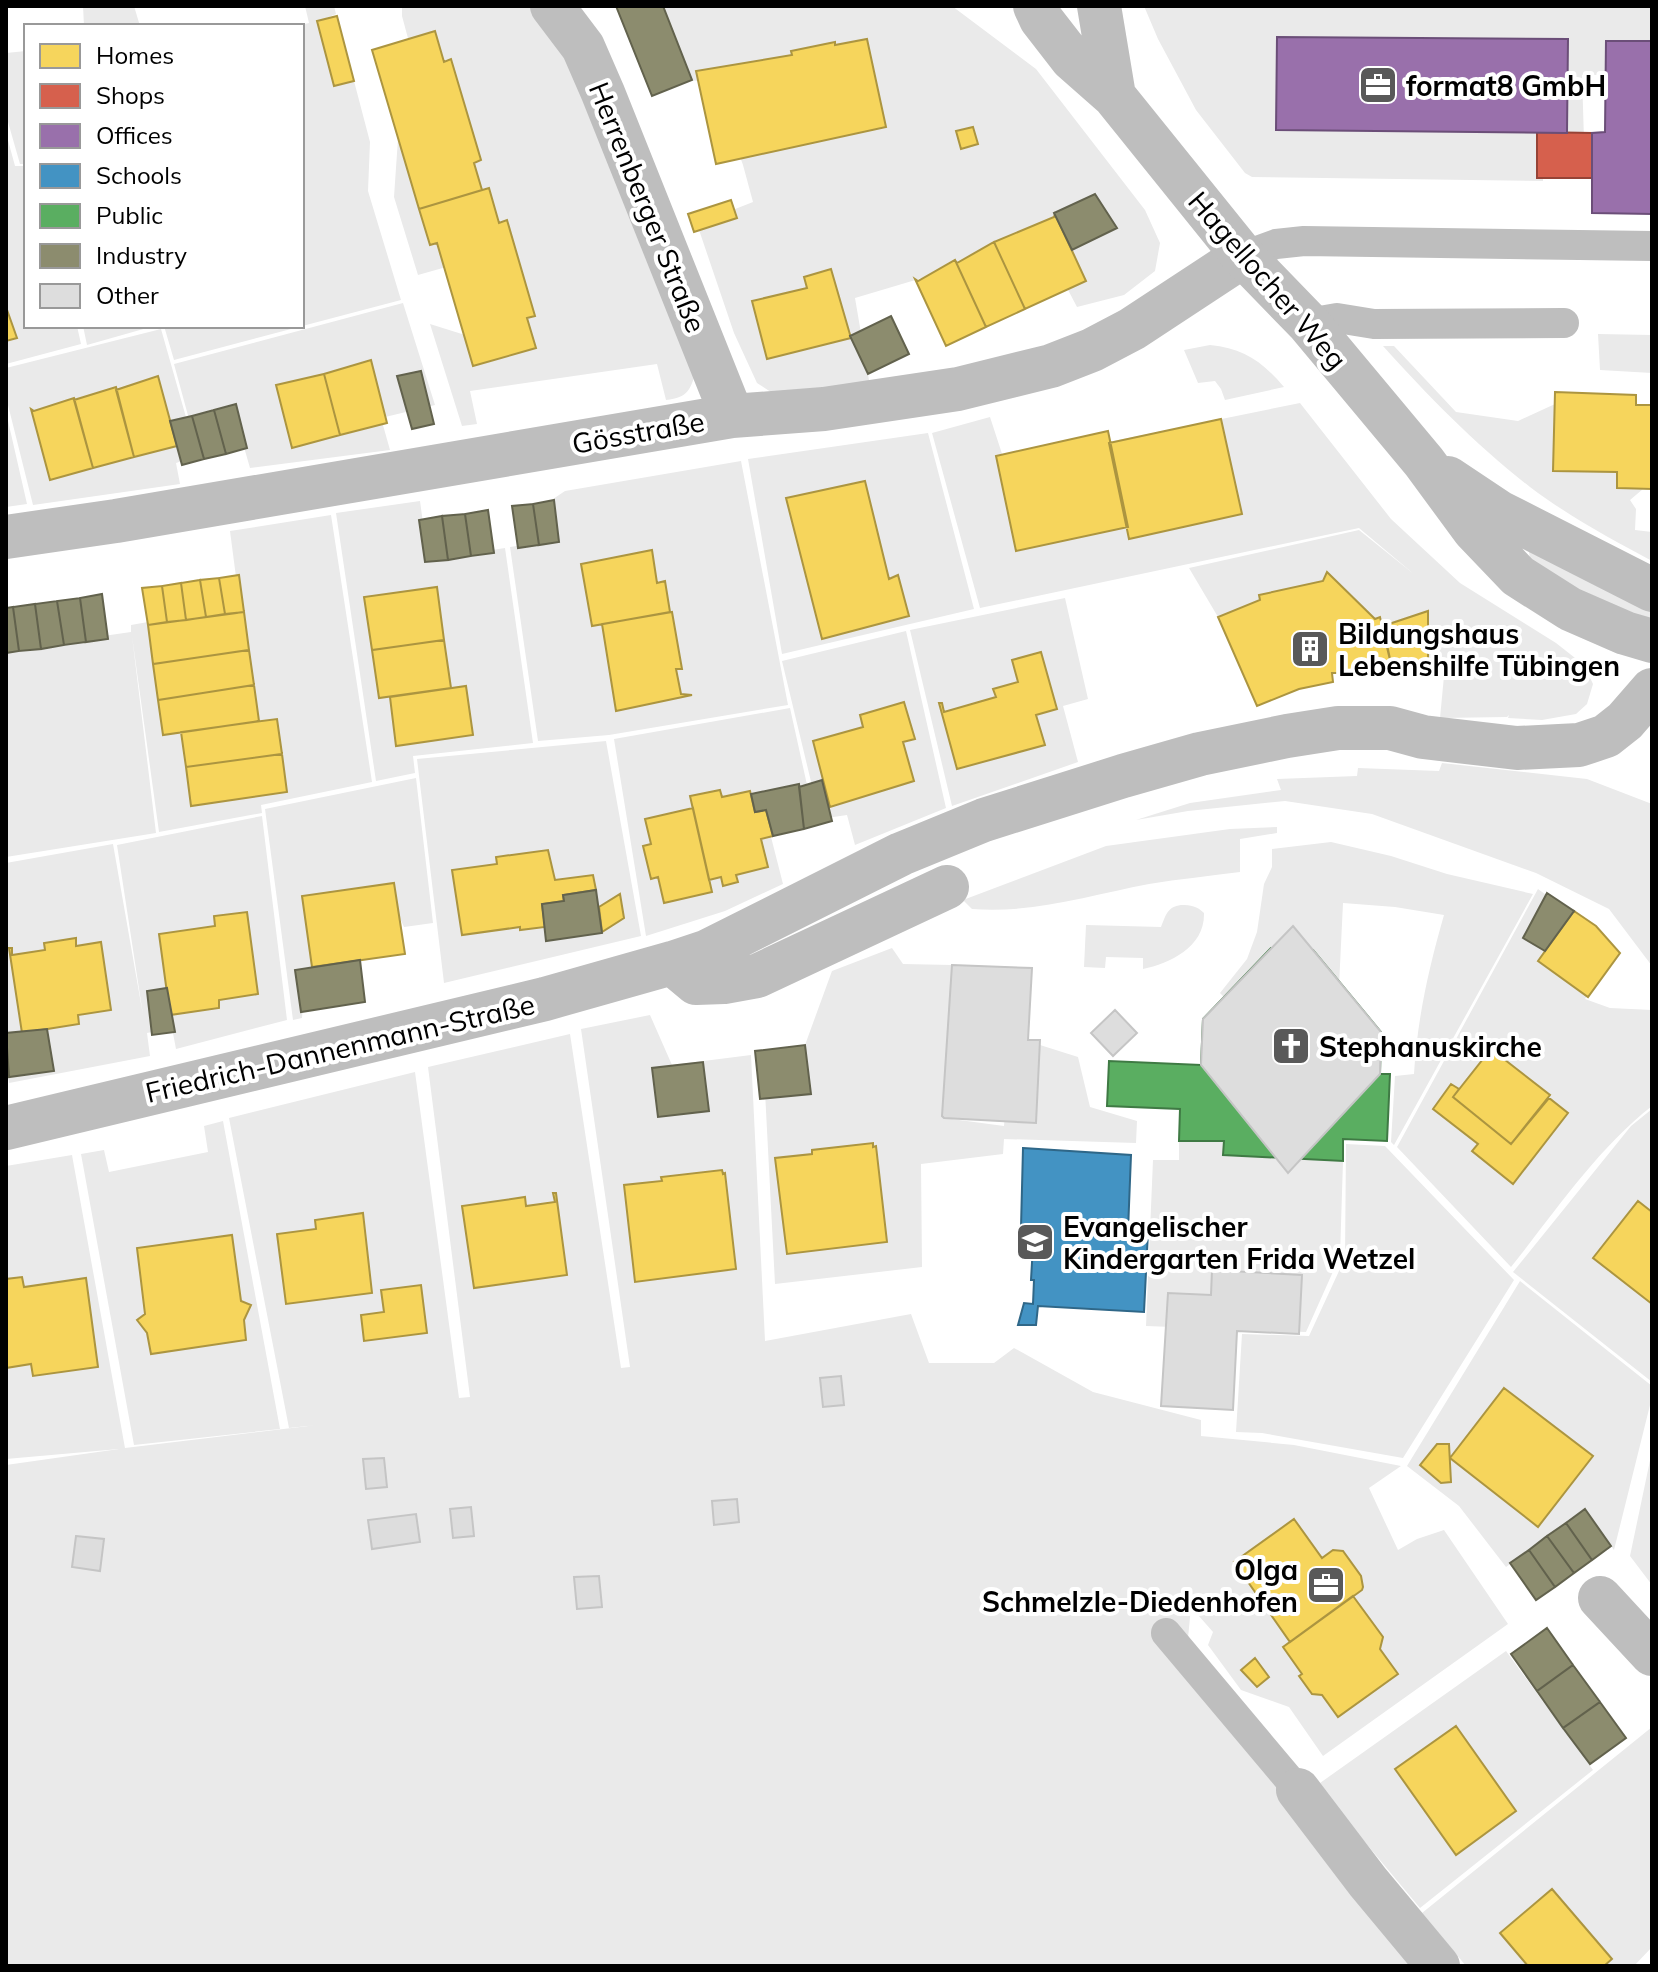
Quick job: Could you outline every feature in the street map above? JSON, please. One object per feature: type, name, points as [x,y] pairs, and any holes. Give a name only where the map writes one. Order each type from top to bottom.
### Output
[{"type":"street","name":"Herrenberger Straße","points":[[552,6],[583,47],[732,416]]},
{"type":"street","name":"Hagellocher Weg","points":[[1099,6],[1114,96]]},
{"type":"street","name":"Hagellocher Weg","points":[[1034,10],[1072,59],[1114,96],[1243,256],[1308,323],[1424,462],[1474,530],[1518,576],[1570,609],[1652,641]]},
{"type":"street","name":"Gösstraße","points":[[6,537],[732,416],[824,409],[958,389],[1051,366],[1092,350],[1132,329],[1243,256]]},
{"type":"street","name":"Hagellocher Weg","points":[[1424,462],[1499,512],[1652,590]]},
{"type":"street","name":"Friedrich-Dannenmann-Straße","points":[[6,1128],[545,999],[672,963],[708,951],[901,854],[984,820],[1200,754],[1338,728],[1390,728],[1423,737],[1483,745],[1548,748],[1579,745],[1643,718]]},
{"type":"street","points":[[672,963],[696,983],[757,976],[947,887]]},
{"type":"street","points":[[1600,1598],[1652,1654]]},
{"type":"street","points":[[1298,1790],[1368,1882],[1438,1966]]},
{"type":"lane","points":[[1243,256],[1276,244],[1304,241],[1652,246]]},
{"type":"lane","points":[[1308,323],[1337,318],[1374,324],[1564,323]]},
{"type":"lane","points":[[1166,1633],[1298,1790]]},
{"type":"shaded area","points":[[83,6],[134,6],[139,24],[84,24]]},
{"type":"shaded area","points":[[305,6],[334,6],[336,14],[317,22],[334,86],[354,81],[370,142],[368,191],[401,300],[304,326],[304,24],[309,23]]},
{"type":"shaded area","points":[[402,6],[529,6],[567,45],[697,370],[684,395],[666,400],[657,364],[470,391],[477,424],[462,426],[430,324],[481,340],[471,260],[418,275],[394,197],[409,42]]},
{"type":"shaded area","points":[[663,6],[952,6],[1036,69],[1145,210],[1160,243],[1155,271],[1124,295],[1077,307],[1043,242],[855,298],[870,386],[777,396],[757,383],[734,333],[697,224],[753,202],[743,165],[714,84],[692,80]]},
{"type":"shaded area","points":[[1144,6],[1652,6],[1652,75],[1582,75],[1584,140],[1543,175],[1543,181],[1252,177],[1245,173],[1196,110]]},
{"type":"shaded area","points":[[24,51],[24,164],[20,164],[6,115],[6,53]]},
{"type":"shaded area","points":[[6,133],[15,166],[24,166],[24,328],[77,328],[81,344],[6,364]]},
{"type":"shaded area","points":[[403,303],[435,405],[381,418],[390,450],[250,468],[233,409],[189,419],[174,364]]},
{"type":"shaded area","points":[[83,328],[147,328],[87,345]]},
{"type":"shaded area","points":[[165,328],[295,328],[174,360]]},
{"type":"shaded area","points":[[161,329],[197,456],[176,463],[180,484],[33,505],[6,397],[6,368]]},
{"type":"shaded area","points":[[1598,334],[1652,335],[1652,373],[1600,370]]},
{"type":"shaded area","points":[[1210,345],[1233,349],[1252,358],[1284,387],[1225,400],[1215,381],[1198,383],[1184,350]]},
{"type":"shaded area","points":[[1383,346],[1394,346],[1456,412],[1518,421],[1555,404],[1553,471],[1617,472],[1617,488],[1643,489],[1630,500],[1636,509],[1635,530],[1652,532],[1652,561],[1574,517],[1511,471],[1454,420]]},
{"type":"shaded area","points":[[1300,403],[1391,519],[1460,583],[1556,643],[1584,665],[1593,684],[1587,704],[1576,714],[1542,720],[1508,718],[1509,715],[1440,718],[1444,676],[1399,674],[1218,617],[1189,568],[1359,530],[1415,575],[1359,528],[980,608],[932,433],[990,417],[1005,463]]},
{"type":"shaded area","points":[[6,412],[27,504],[6,507]]},
{"type":"shaded area","points":[[928,433],[974,609],[782,654],[748,459]]},
{"type":"shaded area","points":[[741,461],[788,705],[609,735],[538,741],[510,547],[557,540],[553,499],[565,491]]},
{"type":"shaded area","points":[[420,501],[428,560],[505,548],[533,743],[413,756],[415,773],[376,781],[336,513]]},
{"type":"shaded area","points":[[331,515],[372,782],[261,805],[262,813],[159,832],[132,636],[156,833],[6,857],[6,650],[131,632],[131,625],[148,622],[236,577],[230,531]]},
{"type":"shaded area","points":[[1528,547],[1652,609],[1649,623],[1640,627],[1531,564]]},
{"type":"shaded area","points":[[1065,598],[1088,699],[1063,706],[1078,762],[952,806],[910,630]]},
{"type":"shaded area","points":[[906,631],[946,808],[855,845],[847,815],[820,819],[782,661]]},
{"type":"shaded area","points":[[790,708],[815,821],[770,833],[783,884],[725,911],[646,936],[614,739]]},
{"type":"shaded area","points":[[606,741],[641,936],[444,983],[417,759]]},
{"type":"shaded area","points":[[1442,763],[1587,779],[1652,804],[1652,966],[1609,909],[1536,873],[1372,814],[1285,801],[1136,820],[1190,803],[1281,790],[1277,779],[1357,776],[1358,768],[1439,771]]},
{"type":"shaded area","points":[[416,778],[433,923],[404,927],[387,890],[332,947],[311,980],[302,1018],[293,1020],[265,809]]},
{"type":"shaded area","points":[[262,816],[287,1020],[176,1049],[172,1028],[147,1033],[150,1056],[9,1083],[6,1062],[6,863],[113,844],[143,1015],[117,845]]},
{"type":"shaded area","points":[[1277,827],[1277,833],[1240,839],[1240,872],[1149,884],[1017,909],[972,909],[963,900],[1106,846],[1230,829]]},
{"type":"shaded area","points":[[1331,842],[1533,894],[1394,1145],[1391,1142],[1395,1076],[1414,1074],[1424,994],[1444,915],[1343,903],[1339,986],[1227,1000],[1220,993],[1247,959],[1257,932],[1264,884],[1272,867],[1272,849]]},
{"type":"shaded area","points":[[1538,889],[1592,929],[1616,954],[1585,999],[1610,1008],[1652,1010],[1652,1106],[1594,1162],[1511,1267],[1397,1147]]},
{"type":"shaded area","points":[[1181,905],[1194,906],[1204,913],[1199,935],[1184,952],[1143,969],[1143,958],[1106,957],[1105,968],[1084,967],[1086,925],[1161,927],[1170,910]]},
{"type":"shaded area","points":[[892,948],[903,964],[952,965],[944,1118],[1004,1126],[1008,1076],[1040,1045],[1078,1057],[1090,1107],[1137,1121],[1136,1143],[1004,1139],[1003,1154],[921,1164],[922,1267],[775,1284],[763,1053],[805,1045],[832,971]]},
{"type":"shaded area","points":[[650,1015],[672,1065],[751,1055],[765,1341],[911,1314],[929,1363],[994,1363],[1014,1348],[1093,1392],[1201,1420],[1201,1436],[1294,1445],[1401,1466],[1369,1488],[1398,1550],[1417,1539],[1444,1530],[1508,1624],[1323,1756],[1289,1707],[1241,1690],[1208,1645],[1213,1632],[1191,1607],[1186,1659],[1430,1966],[6,1966],[6,1465],[119,1449],[6,1459],[6,1166],[72,1155],[125,1448],[317,1425],[289,1428],[229,1118],[415,1072],[459,1398],[470,1397],[428,1067],[570,1034],[621,1368],[630,1367],[581,1029]]},
{"type":"shaded area","points":[[1652,1109],[1652,1382],[1513,1272],[1631,1126]]},
{"type":"shaded area","points":[[223,1121],[280,1429],[134,1445],[81,1154],[104,1150],[109,1172],[208,1152],[204,1126]]},
{"type":"shaded area","points":[[1179,1141],[1224,1141],[1223,1156],[1343,1161],[1340,1256],[1306,1332],[1146,1326],[1153,1160],[1179,1160]]},
{"type":"shaded area","points":[[1346,1144],[1385,1146],[1514,1280],[1403,1458],[1262,1433],[1236,1432],[1242,1334],[1309,1336],[1345,1258]]},
{"type":"shaded area","points":[[1520,1281],[1652,1386],[1652,1397],[1614,1550],[1585,1511],[1506,1567],[1459,1506],[1407,1466]]},
{"type":"shaded area","points":[[1652,1451],[1652,1585],[1630,1556]]},
{"type":"shaded area","points":[[1506,1651],[1593,1770],[1420,1908],[1320,1783]]},
{"type":"shaded area","points":[[1652,1727],[1652,1947],[1634,1966],[1466,1966],[1422,1913]]},
{"type":"building: Homes","points":[[337,16],[354,81],[334,86],[317,21]]},
{"type":"building: Homes","points":[[435,31],[444,62],[451,59],[481,160],[474,163],[482,190],[419,209],[372,50]]},
{"type":"building: Homes","points":[[867,39],[886,127],[716,164],[696,71],[792,55],[791,51],[835,42],[835,45]]},
{"type":"building: Homes","points":[[973,127],[978,144],[961,149],[956,131]]},
{"type":"building: Homes","points":[[489,188],[499,223],[507,220],[535,316],[527,318],[536,348],[473,366],[437,243],[430,245],[419,209]]},
{"type":"building: Homes","points":[[731,200],[737,218],[694,232],[688,214]]},
{"type":"building: Homes","points":[[1055,214],[1086,281],[1025,309],[994,242]]},
{"type":"building: Homes","points":[[994,242],[1025,309],[986,327],[955,260],[957,263]]},
{"type":"building: Homes","points":[[955,260],[986,327],[946,346],[915,279],[918,281]]},
{"type":"building: Homes","points":[[831,269],[851,338],[767,359],[752,301],[807,288],[804,277]]},
{"type":"building: Homes","points":[[6,307],[17,338],[6,341]]},
{"type":"building: Homes","points":[[371,360],[387,423],[340,435],[324,374]]},
{"type":"building: Homes","points":[[324,374],[340,435],[292,448],[276,385]]},
{"type":"building: Homes","points":[[158,376],[177,446],[134,457],[116,390]]},
{"type":"building: Homes","points":[[116,387],[134,457],[93,468],[74,400]]},
{"type":"building: Homes","points":[[1555,392],[1636,395],[1636,405],[1652,405],[1652,489],[1617,488],[1617,472],[1553,471]]},
{"type":"building: Homes","points":[[74,398],[93,468],[50,480],[31,409],[34,411]]},
{"type":"building: Homes","points":[[1221,419],[1242,514],[1129,539],[1109,443]]},
{"type":"building: Homes","points":[[1108,431],[1128,527],[1016,551],[996,456]]},
{"type":"building: Homes","points":[[865,481],[889,579],[898,575],[909,616],[822,639],[786,498]]},
{"type":"building: Homes","points":[[652,550],[657,583],[665,581],[670,612],[592,626],[581,564]]},
{"type":"building: Homes","name":"Bildungshaus Lebenshilfe Tübingen","points":[[1327,572],[1375,619],[1380,617],[1393,673],[1332,673],[1333,682],[1299,689],[1257,706],[1218,617],[1260,600],[1259,595],[1323,581]]},
{"type":"building: Homes","points":[[239,575],[244,612],[225,614],[219,578]]},
{"type":"building: Homes","points":[[219,578],[225,614],[206,617],[200,580]]},
{"type":"building: Homes","points":[[200,580],[206,617],[186,620],[181,583]]},
{"type":"building: Homes","points":[[181,583],[186,620],[167,622],[162,586]]},
{"type":"building: Homes","points":[[162,586],[167,622],[148,625],[142,588]]},
{"type":"building: Homes","points":[[437,587],[444,640],[372,650],[364,597]]},
{"type":"building: Homes","points":[[1428,611],[1428,672],[1393,673],[1383,626]]},
{"type":"building: Homes","points":[[244,612],[249,650],[153,664],[148,625]]},
{"type":"building: Homes","points":[[672,612],[682,669],[676,669],[681,694],[692,695],[616,711],[602,624]]},
{"type":"building: Homes","points":[[444,640],[451,688],[379,698],[372,650]]},
{"type":"building: Homes","points":[[249,650],[254,685],[158,700],[153,664]]},
{"type":"building: Homes","points":[[1041,652],[1057,709],[1036,715],[1045,745],[957,769],[939,703],[942,703],[944,712],[996,697],[993,689],[1018,682],[1012,660]]},
{"type":"building: Homes","points":[[254,685],[259,721],[163,735],[158,700]]},
{"type":"building: Homes","points":[[466,686],[473,735],[396,746],[390,697]]},
{"type":"building: Homes","points":[[904,702],[915,739],[903,742],[914,781],[830,807],[813,741],[863,727],[860,715]]},
{"type":"building: Homes","points":[[277,719],[282,754],[186,767],[181,732]]},
{"type":"building: Homes","points":[[282,754],[287,792],[191,806],[186,767]]},
{"type":"building: Homes","points":[[720,790],[722,797],[750,791],[755,812],[766,810],[773,836],[761,839],[768,867],[736,875],[738,882],[723,886],[721,877],[709,880],[690,796]]},
{"type":"building: Homes","points":[[693,808],[712,892],[664,903],[658,877],[651,879],[643,846],[651,844],[645,819]]},
{"type":"building: Homes","points":[[548,850],[555,880],[593,875],[596,890],[563,895],[564,901],[542,904],[545,927],[462,935],[452,870],[497,864],[496,857]]},
{"type":"building: Homes","points":[[394,883],[405,954],[312,967],[302,896]]},
{"type":"building: Homes","points":[[620,894],[624,918],[602,932],[599,907]]},
{"type":"building: Homes","points":[[1574,911],[1596,926],[1620,953],[1588,997],[1538,961]]},
{"type":"building: Homes","points":[[247,912],[258,994],[219,1000],[219,1008],[170,1015],[159,934],[215,926],[214,916]]},
{"type":"building: Homes","points":[[76,938],[76,946],[101,942],[111,1010],[78,1015],[79,1024],[22,1033],[9,948],[12,948],[12,955],[45,950],[44,943]]},
{"type":"building: Homes","points":[[1491,1049],[1550,1095],[1511,1144],[1453,1097]]},
{"type":"building: Homes","points":[[1451,1084],[1459,1089],[1453,1097],[1511,1144],[1549,1098],[1568,1113],[1513,1184],[1472,1151],[1478,1144],[1433,1109]]},
{"type":"building: Homes","points":[[873,1143],[873,1147],[876,1146],[887,1242],[787,1254],[775,1158]]},
{"type":"building: Homes","points":[[722,1170],[725,1173],[736,1269],[635,1282],[624,1185]]},
{"type":"building: Homes","points":[[553,1193],[556,1193],[567,1275],[474,1288],[462,1206],[525,1197],[526,1206],[555,1202]]},
{"type":"building: Homes","points":[[1638,1201],[1652,1212],[1652,1304],[1593,1258]]},
{"type":"building: Homes","points":[[363,1213],[372,1293],[286,1304],[277,1234],[316,1229],[315,1220]]},
{"type":"building: Homes","points":[[232,1235],[241,1301],[251,1305],[244,1320],[246,1340],[151,1354],[147,1333],[137,1320],[145,1314],[137,1248]]},
{"type":"building: Homes","points":[[22,1277],[24,1287],[86,1278],[98,1367],[33,1376],[31,1364],[6,1368],[6,1279]]},
{"type":"building: Homes","points":[[421,1285],[427,1333],[364,1341],[361,1315],[384,1312],[381,1290]]},
{"type":"building: Homes","points":[[1504,1388],[1593,1456],[1538,1527],[1450,1458]]},
{"type":"building: Homes","points":[[1437,1444],[1449,1444],[1451,1482],[1441,1483],[1420,1465]]},
{"type":"building: Homes","points":[[1294,1519],[1322,1558],[1333,1550],[1343,1551],[1361,1576],[1363,1587],[1290,1642],[1234,1562]]},
{"type":"building: Homes","points":[[1353,1596],[1383,1637],[1380,1649],[1398,1674],[1338,1717],[1322,1695],[1312,1694],[1283,1647]]},
{"type":"building: Homes","points":[[1255,1658],[1269,1677],[1257,1687],[1241,1670]]},
{"type":"building: Homes","points":[[1456,1726],[1516,1811],[1456,1855],[1395,1769]]},
{"type":"building: Homes","points":[[1552,1889],[1612,1959],[1604,1966],[1528,1966],[1500,1933]]},
{"type":"building: Shops","points":[[1537,132],[1592,133],[1593,178],[1537,178]]},
{"type":"building: Offices","points":[[1277,37],[1568,39],[1567,133],[1276,130]]},
{"type":"building: Offices","points":[[1606,41],[1652,41],[1652,214],[1592,213],[1592,133],[1605,132]]},
{"type":"building: Schools","points":[[1023,1148],[1131,1155],[1128,1231],[1148,1232],[1144,1312],[1038,1306],[1036,1325],[1018,1325],[1024,1303],[1033,1304],[1034,1280],[1031,1280],[1034,1228],[1021,1228]]},
{"type":"building: Public","name":"Stephanuskirche","points":[[1271,948],[1313,950],[1381,1032],[1380,1074],[1390,1074],[1387,1141],[1343,1139],[1343,1161],[1223,1155],[1224,1141],[1179,1141],[1180,1109],[1107,1106],[1109,1061],[1201,1065],[1203,1019]]},
{"type":"building: Industry","points":[[616,6],[663,6],[692,80],[652,96]]},
{"type":"building: Industry","points":[[1095,194],[1117,228],[1072,250],[1054,213]]},
{"type":"building: Industry","points":[[891,316],[909,354],[868,374],[850,336]]},
{"type":"building: Industry","points":[[421,371],[434,424],[412,429],[397,376]]},
{"type":"building: Industry","points":[[236,404],[247,448],[226,454],[214,410]]},
{"type":"building: Industry","points":[[214,410],[226,454],[204,459],[192,416]]},
{"type":"building: Industry","points":[[192,416],[204,459],[182,465],[170,421]]},
{"type":"building: Industry","points":[[554,500],[559,542],[539,545],[533,504]]},
{"type":"building: Industry","points":[[533,504],[539,545],[518,548],[512,506]]},
{"type":"building: Industry","points":[[488,510],[494,553],[471,556],[465,514]]},
{"type":"building: Industry","points":[[465,514],[471,556],[448,560],[442,516]]},
{"type":"building: Industry","points":[[442,516],[448,560],[425,562],[419,520]]},
{"type":"building: Industry","points":[[102,594],[108,639],[86,642],[80,598]]},
{"type":"building: Industry","points":[[80,598],[86,642],[64,645],[57,601]]},
{"type":"building: Industry","points":[[57,601],[64,645],[41,649],[35,604]]},
{"type":"building: Industry","points":[[35,604],[41,649],[19,651],[13,607]]},
{"type":"building: Industry","points":[[13,607],[19,651],[6,653],[6,608]]},
{"type":"building: Industry","points":[[822,780],[832,821],[804,829],[799,787]]},
{"type":"building: Industry","points":[[799,784],[804,829],[773,836],[766,810],[755,812],[751,794]]},
{"type":"building: Industry","points":[[596,890],[602,933],[546,941],[542,904],[564,901],[563,895]]},
{"type":"building: Industry","points":[[1547,893],[1574,911],[1545,951],[1523,938]]},
{"type":"building: Industry","points":[[360,960],[365,1002],[301,1012],[295,970]]},
{"type":"building: Industry","points":[[167,988],[175,1032],[152,1035],[147,991]]},
{"type":"building: Industry","points":[[47,1029],[54,1071],[9,1077],[6,1033]]},
{"type":"building: Industry","points":[[805,1045],[811,1094],[760,1099],[755,1051]]},
{"type":"building: Industry","points":[[703,1062],[709,1111],[658,1117],[652,1068]]},
{"type":"building: Industry","points":[[1585,1509],[1611,1546],[1592,1560],[1566,1523]]},
{"type":"building: Industry","points":[[1566,1523],[1592,1560],[1574,1573],[1547,1536]]},
{"type":"building: Industry","points":[[1547,1536],[1574,1573],[1555,1587],[1529,1550]]},
{"type":"building: Industry","points":[[1529,1550],[1555,1587],[1536,1600],[1510,1563]]},
{"type":"building: Industry","points":[[1547,1628],[1573,1665],[1537,1691],[1511,1654]]},
{"type":"building: Industry","points":[[1573,1665],[1600,1702],[1563,1728],[1537,1691]]},
{"type":"building: Industry","points":[[1600,1702],[1626,1738],[1590,1764],[1563,1728]]},
{"type":"building: Other","name":"Stephanuskirche","points":[[1293,926],[1381,1032],[1380,1074],[1288,1173],[1201,1065],[1203,1019]]},
{"type":"building: Other","points":[[952,965],[1032,968],[1028,1040],[1040,1040],[1036,1123],[942,1116]]},
{"type":"building: Other","points":[[1115,1010],[1137,1033],[1113,1056],[1091,1033]]},
{"type":"building: Other","points":[[1212,1270],[1302,1275],[1299,1334],[1237,1331],[1233,1410],[1161,1406],[1168,1293],[1211,1295]]},
{"type":"building: Other","points":[[841,1376],[844,1405],[823,1407],[820,1378]]},
{"type":"building: Other","points":[[384,1458],[387,1487],[366,1489],[363,1459]]},
{"type":"building: Other","points":[[737,1499],[739,1522],[714,1525],[712,1501]]},
{"type":"building: Other","points":[[471,1507],[474,1536],[453,1538],[450,1509]]},
{"type":"building: Other","points":[[416,1514],[420,1542],[372,1549],[368,1520]]},
{"type":"building: Other","points":[[76,1536],[104,1539],[100,1571],[72,1567]]},
{"type":"building: Other","points":[[599,1576],[602,1607],[577,1609],[574,1577]]},
{"type":"place","name":"format8 GmbH","points":[[1378,85]]},
{"type":"place","name":"Bildungshaus Lebenshilfe Tübingen","points":[[1310,649]]},
{"type":"place","name":"Stephanuskirche","points":[[1291,1046]]},
{"type":"place","name":"Evangelischer Kindergarten Frida Wetzel","points":[[1035,1242]]},
{"type":"place","name":"Olga Schmelzle-Diedenhofen","points":[[1326,1585]]}]
